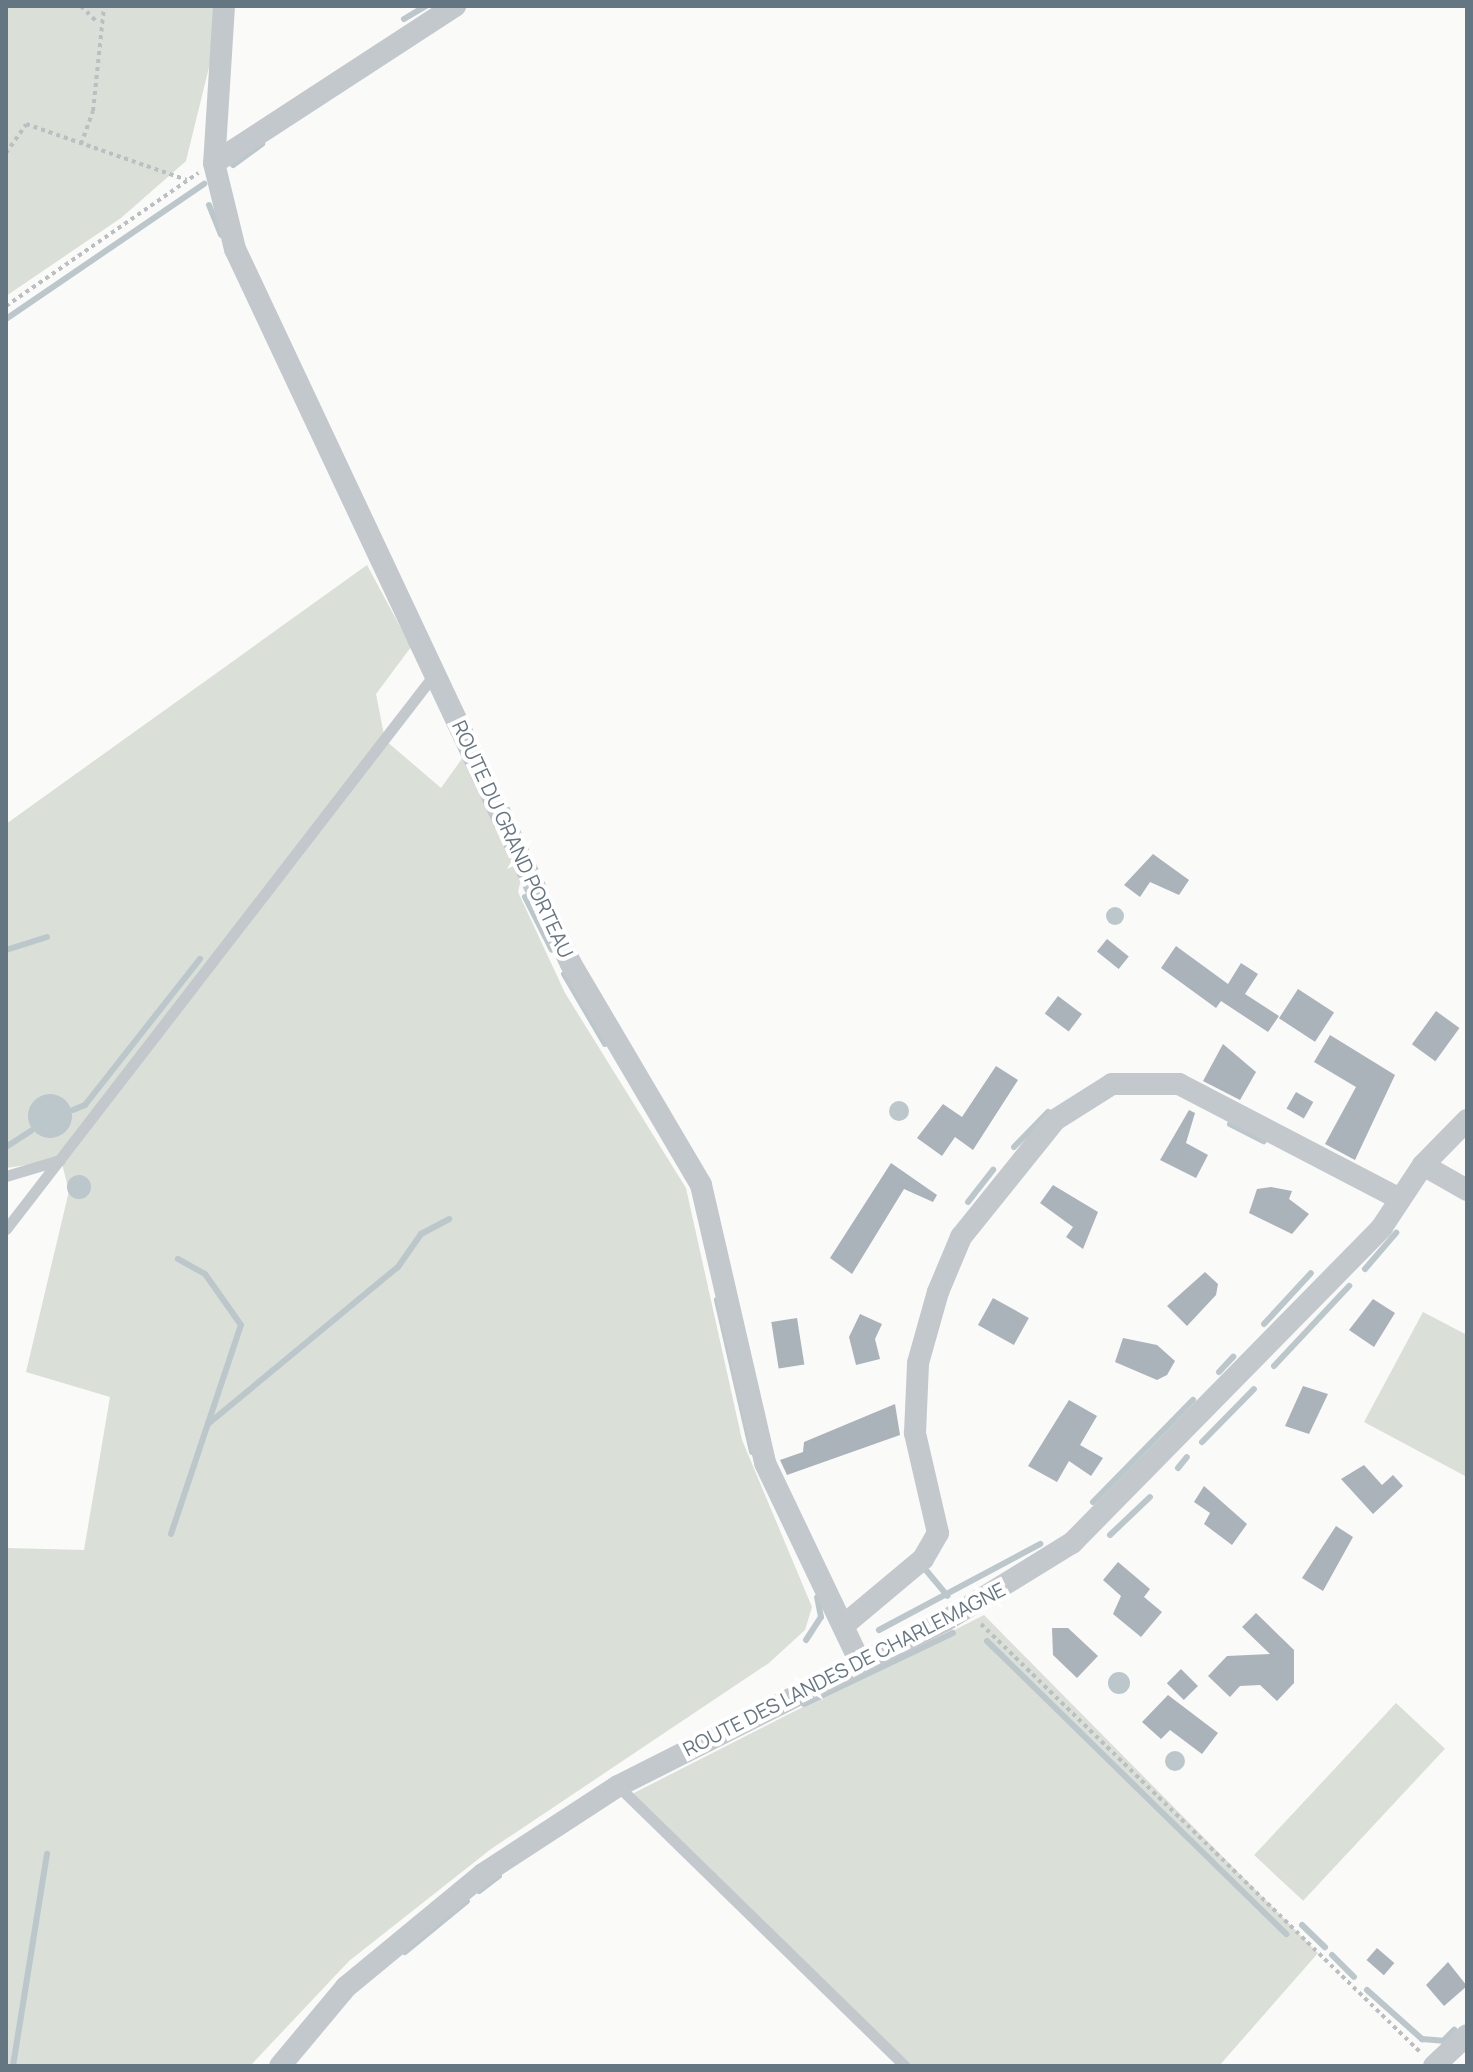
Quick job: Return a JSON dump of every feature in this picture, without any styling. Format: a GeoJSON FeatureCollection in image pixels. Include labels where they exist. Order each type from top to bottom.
{"type":"FeatureCollection","features":[{"type":"Feature","properties":{"kind":"street","name":"ROUTE DU GRAND PORTEAU"},"geometry":{"type":"LineString","coordinates":[[224,6],[214,163],[235,249],[571,964],[701,1185],[765,1463],[859,1660]]}},
{"type":"Feature","properties":{"kind":"street"},"geometry":{"type":"LineString","coordinates":[[214,163],[455,6]]}},
{"type":"Feature","properties":{"kind":"street"},"geometry":{"type":"LineString","coordinates":[[844,1625],[923,1559],[938,1533],[915,1433],[918,1363],[934,1306],[961,1237],[1055,1120],[1112,1084],[1179,1084],[1400,1199]]}},
{"type":"Feature","properties":{"kind":"street","name":"ROUTE DES LANDES DE CHARLEMAGNE"},"geometry":{"type":"LineString","coordinates":[[280,2066],[346,1987],[437,1912],[618,1786],[859,1660],[973,1605],[1104,1517],[1382,1227],[1423,1165],[1467,1120]]}},
{"type":"Feature","properties":{"kind":"street"},"geometry":{"type":"LineString","coordinates":[[1423,1165],[1467,1190]]}},
{"type":"Feature","properties":{"kind":"street"},"geometry":{"type":"LineString","coordinates":[[1435,2066],[1467,2035]]}},
{"type":"Feature","properties":{"kind":"lane"},"geometry":{"type":"LineString","coordinates":[[6,1229],[436,672]]}},
{"type":"Feature","properties":{"kind":"lane"},"geometry":{"type":"LineString","coordinates":[[6,1176],[61,1160]]}},
{"type":"Feature","properties":{"kind":"lane"},"geometry":{"type":"LineString","coordinates":[[618,1786],[905,2066]]}},
{"type":"Feature","properties":{"kind":"path"},"geometry":{"type":"LineString","coordinates":[[81,6],[97,22]]}},
{"type":"Feature","properties":{"kind":"path"},"geometry":{"type":"LineString","coordinates":[[81,144],[93,111],[97,22],[104,6]]}},
{"type":"Feature","properties":{"kind":"path"},"geometry":{"type":"LineString","coordinates":[[6,153],[26,124],[187,180]]}},
{"type":"Feature","properties":{"kind":"path"},"geometry":{"type":"LineString","coordinates":[[6,306],[214,163]]}},
{"type":"Feature","properties":{"kind":"path"},"geometry":{"type":"LineString","coordinates":[[973,1605],[993,1638],[1435,2066]]}},
{"type":"Feature","properties":{"kind":"shaded area"},"geometry":{"type":"Polygon","coordinates":[[[6,6],[224,6],[186,161],[121,218],[6,296],[6,6]]]}},
{"type":"Feature","properties":{"kind":"shaded area"},"geometry":{"type":"Polygon","coordinates":[[[367,565],[411,647],[376,694],[385,740],[441,788],[471,746],[523,870],[518,892],[565,993],[686,1188],[742,1440],[812,1607],[805,1630],[769,1663],[491,1849],[349,1961],[250,2066],[6,2066],[6,1548],[84,1550],[110,1397],[26,1372],[69,1191],[61,1160],[6,1168],[6,824],[367,565]]]}},
{"type":"Feature","properties":{"kind":"shaded area"},"geometry":{"type":"Polygon","coordinates":[[[1111,907],[1119,907],[1124,916],[1122,923],[1111,925],[1106,920],[1106,912],[1111,907]]]}},
{"type":"Feature","properties":{"kind":"shaded area"},"geometry":{"type":"Polygon","coordinates":[[[50,1094],[66,1100],[72,1116],[66,1132],[50,1138],[34,1132],[28,1116],[34,1100],[50,1094]]]}},
{"type":"Feature","properties":{"kind":"shaded area"},"geometry":{"type":"Polygon","coordinates":[[[899,1101],[906,1104],[909,1111],[906,1118],[899,1121],[892,1118],[889,1111],[892,1104],[899,1101]]]}},
{"type":"Feature","properties":{"kind":"shaded area"},"geometry":{"type":"Polygon","coordinates":[[[79,1175],[88,1178],[91,1187],[88,1196],[79,1199],[70,1196],[67,1187],[70,1178],[79,1175]]]}},
{"type":"Feature","properties":{"kind":"shaded area"},"geometry":{"type":"Polygon","coordinates":[[[1423,1312],[1467,1335],[1467,1477],[1364,1422],[1423,1312]]]}},
{"type":"Feature","properties":{"kind":"shaded area"},"geometry":{"type":"Polygon","coordinates":[[[984,1615],[1318,1953],[1219,2066],[905,2066],[628,1796],[984,1615]]]}},
{"type":"Feature","properties":{"kind":"shaded area"},"geometry":{"type":"Polygon","coordinates":[[[1119,1672],[1127,1675],[1130,1683],[1127,1691],[1119,1694],[1111,1691],[1108,1683],[1111,1675],[1119,1672]]]}},
{"type":"Feature","properties":{"kind":"shaded area"},"geometry":{"type":"Polygon","coordinates":[[[1396,1703],[1445,1749],[1303,1901],[1254,1855],[1396,1703]]]}},
{"type":"Feature","properties":{"kind":"shaded area"},"geometry":{"type":"Polygon","coordinates":[[[1175,1751],[1182,1754],[1185,1761],[1182,1768],[1175,1771],[1168,1768],[1165,1761],[1168,1754],[1175,1751]]]}},
{"type":"Feature","properties":{"kind":"building"},"geometry":{"type":"Polygon","coordinates":[[[1153,854],[1189,880],[1179,895],[1150,882],[1140,897],[1124,885],[1153,854]]]}},
{"type":"Feature","properties":{"kind":"building"},"geometry":{"type":"Polygon","coordinates":[[[1107,939],[1129,957],[1119,969],[1097,951],[1107,939]]]}},
{"type":"Feature","properties":{"kind":"building"},"geometry":{"type":"Polygon","coordinates":[[[1176,946],[1228,984],[1241,963],[1258,974],[1245,994],[1279,1016],[1268,1032],[1221,1001],[1216,1008],[1161,968],[1176,946]]]}},
{"type":"Feature","properties":{"kind":"building"},"geometry":{"type":"Polygon","coordinates":[[[1298,989],[1334,1012],[1315,1042],[1279,1018],[1298,989]]]}},
{"type":"Feature","properties":{"kind":"building"},"geometry":{"type":"Polygon","coordinates":[[[1058,996],[1082,1014],[1069,1032],[1045,1014],[1058,996]]]}},
{"type":"Feature","properties":{"kind":"building"},"geometry":{"type":"Polygon","coordinates":[[[1436,1011],[1459,1028],[1435,1061],[1412,1044],[1436,1011]]]}},
{"type":"Feature","properties":{"kind":"building"},"geometry":{"type":"Polygon","coordinates":[[[1330,1035],[1395,1075],[1355,1160],[1325,1144],[1356,1087],[1314,1062],[1330,1035]]]}},
{"type":"Feature","properties":{"kind":"building"},"geometry":{"type":"Polygon","coordinates":[[[1223,1044],[1256,1072],[1240,1100],[1203,1081],[1223,1044]]]}},
{"type":"Feature","properties":{"kind":"building"},"geometry":{"type":"Polygon","coordinates":[[[996,1066],[1018,1080],[973,1150],[955,1137],[942,1156],[917,1138],[943,1104],[962,1117],[996,1066]]]}},
{"type":"Feature","properties":{"kind":"building"},"geometry":{"type":"Polygon","coordinates":[[[1296,1092],[1313,1102],[1304,1118],[1286,1108],[1296,1092]]]}},
{"type":"Feature","properties":{"kind":"building"},"geometry":{"type":"Polygon","coordinates":[[[1189,1110],[1195,1113],[1186,1143],[1208,1155],[1196,1178],[1160,1160],[1189,1110]]]}},
{"type":"Feature","properties":{"kind":"building"},"geometry":{"type":"Polygon","coordinates":[[[891,1163],[937,1195],[933,1202],[904,1189],[852,1274],[830,1258],[891,1163]]]}},
{"type":"Feature","properties":{"kind":"building"},"geometry":{"type":"Polygon","coordinates":[[[1053,1185],[1098,1212],[1083,1249],[1066,1237],[1073,1227],[1040,1203],[1053,1185]]]}},
{"type":"Feature","properties":{"kind":"building"},"geometry":{"type":"Polygon","coordinates":[[[1271,1187],[1292,1191],[1289,1199],[1309,1214],[1292,1234],[1249,1213],[1257,1189],[1271,1187]]]}},
{"type":"Feature","properties":{"kind":"building"},"geometry":{"type":"Polygon","coordinates":[[[1205,1272],[1218,1284],[1216,1295],[1187,1326],[1167,1306],[1205,1272]]]}},
{"type":"Feature","properties":{"kind":"building"},"geometry":{"type":"Polygon","coordinates":[[[993,1298],[1029,1318],[1014,1345],[978,1325],[993,1298]]]}},
{"type":"Feature","properties":{"kind":"building"},"geometry":{"type":"Polygon","coordinates":[[[1373,1299],[1395,1313],[1374,1347],[1349,1330],[1373,1299]]]}},
{"type":"Feature","properties":{"kind":"building"},"geometry":{"type":"Polygon","coordinates":[[[860,1314],[882,1324],[875,1339],[880,1359],[856,1365],[849,1337],[860,1314]]]}},
{"type":"Feature","properties":{"kind":"building"},"geometry":{"type":"Polygon","coordinates":[[[797,1318],[804,1364],[779,1368],[771,1322],[797,1318]]]}},
{"type":"Feature","properties":{"kind":"building"},"geometry":{"type":"Polygon","coordinates":[[[1123,1338],[1157,1345],[1175,1361],[1167,1375],[1157,1380],[1115,1362],[1123,1338]]]}},
{"type":"Feature","properties":{"kind":"building"},"geometry":{"type":"Polygon","coordinates":[[[1303,1386],[1328,1394],[1309,1434],[1285,1426],[1303,1386]]]}},
{"type":"Feature","properties":{"kind":"building"},"geometry":{"type":"Polygon","coordinates":[[[1069,1400],[1097,1416],[1080,1445],[1103,1458],[1091,1476],[1069,1461],[1057,1482],[1028,1466],[1069,1400]]]}},
{"type":"Feature","properties":{"kind":"building"},"geometry":{"type":"Polygon","coordinates":[[[895,1404],[900,1435],[787,1475],[780,1460],[803,1452],[804,1442],[895,1404]]]}},
{"type":"Feature","properties":{"kind":"building"},"geometry":{"type":"Polygon","coordinates":[[[1364,1465],[1382,1485],[1393,1475],[1403,1486],[1373,1514],[1341,1479],[1364,1465]]]}},
{"type":"Feature","properties":{"kind":"building"},"geometry":{"type":"Polygon","coordinates":[[[1204,1486],[1247,1524],[1232,1545],[1204,1524],[1210,1513],[1194,1502],[1204,1486]]]}},
{"type":"Feature","properties":{"kind":"building"},"geometry":{"type":"Polygon","coordinates":[[[1336,1526],[1353,1537],[1323,1591],[1302,1578],[1336,1526]]]}},
{"type":"Feature","properties":{"kind":"building"},"geometry":{"type":"Polygon","coordinates":[[[1118,1562],[1150,1589],[1144,1597],[1162,1612],[1141,1637],[1113,1614],[1121,1596],[1103,1580],[1118,1562]]]}},
{"type":"Feature","properties":{"kind":"building"},"geometry":{"type":"Polygon","coordinates":[[[1256,1613],[1294,1650],[1294,1683],[1277,1701],[1260,1685],[1240,1686],[1230,1697],[1208,1676],[1227,1656],[1270,1654],[1242,1627],[1256,1613]]]}},
{"type":"Feature","properties":{"kind":"building"},"geometry":{"type":"Polygon","coordinates":[[[1052,1628],[1068,1628],[1098,1656],[1077,1678],[1053,1655],[1052,1628]]]}},
{"type":"Feature","properties":{"kind":"building"},"geometry":{"type":"Polygon","coordinates":[[[1181,1669],[1198,1686],[1184,1700],[1167,1683],[1181,1669]]]}},
{"type":"Feature","properties":{"kind":"building"},"geometry":{"type":"Polygon","coordinates":[[[1168,1695],[1218,1733],[1202,1754],[1170,1730],[1161,1739],[1142,1722],[1168,1695]]]}},
{"type":"Feature","properties":{"kind":"building"},"geometry":{"type":"Polygon","coordinates":[[[1377,1948],[1394,1963],[1384,1975],[1367,1960],[1377,1948]]]}},
{"type":"Feature","properties":{"kind":"building"},"geometry":{"type":"Polygon","coordinates":[[[1448,1962],[1467,1986],[1444,2006],[1426,1985],[1448,1962]]]}},
{"type":"Feature","properties":{"kind":"waterway"},"geometry":{"type":"LineString","coordinates":[[404,19],[426,6]]}},
{"type":"Feature","properties":{"kind":"waterway"},"geometry":{"type":"LineString","coordinates":[[233,165],[262,144]]}},
{"type":"Feature","properties":{"kind":"waterway"},"geometry":{"type":"LineString","coordinates":[[6,319],[204,184]]}},
{"type":"Feature","properties":{"kind":"waterway"},"geometry":{"type":"LineString","coordinates":[[209,205],[221,235]]}},
{"type":"Feature","properties":{"kind":"waterway"},"geometry":{"type":"LineString","coordinates":[[525,897],[552,950]]}},
{"type":"Feature","properties":{"kind":"waterway"},"geometry":{"type":"LineString","coordinates":[[6,950],[47,937]]}},
{"type":"Feature","properties":{"kind":"waterway"},"geometry":{"type":"LineString","coordinates":[[73,1110],[85,1105],[200,959]]}},
{"type":"Feature","properties":{"kind":"waterway"},"geometry":{"type":"LineString","coordinates":[[564,974],[605,1044]]}},
{"type":"Feature","properties":{"kind":"waterway"},"geometry":{"type":"LineString","coordinates":[[1014,1147],[1048,1112]]}},
{"type":"Feature","properties":{"kind":"waterway"},"geometry":{"type":"LineString","coordinates":[[1230,1124],[1264,1141]]}},
{"type":"Feature","properties":{"kind":"waterway"},"geometry":{"type":"LineString","coordinates":[[6,1147],[31,1131]]}},
{"type":"Feature","properties":{"kind":"waterway"},"geometry":{"type":"LineString","coordinates":[[968,1202],[993,1170]]}},
{"type":"Feature","properties":{"kind":"waterway"},"geometry":{"type":"LineString","coordinates":[[208,1424],[398,1267],[421,1234],[449,1219]]}},
{"type":"Feature","properties":{"kind":"waterway"},"geometry":{"type":"LineString","coordinates":[[1365,1269],[1396,1233]]}},
{"type":"Feature","properties":{"kind":"waterway"},"geometry":{"type":"LineString","coordinates":[[171,1534],[241,1325],[205,1274],[178,1259]]}},
{"type":"Feature","properties":{"kind":"waterway"},"geometry":{"type":"LineString","coordinates":[[1264,1324],[1311,1273]]}},
{"type":"Feature","properties":{"kind":"waterway"},"geometry":{"type":"LineString","coordinates":[[1274,1366],[1349,1286]]}},
{"type":"Feature","properties":{"kind":"waterway"},"geometry":{"type":"LineString","coordinates":[[717,1300],[752,1452]]}},
{"type":"Feature","properties":{"kind":"waterway"},"geometry":{"type":"LineString","coordinates":[[1219,1372],[1233,1357]]}},
{"type":"Feature","properties":{"kind":"waterway"},"geometry":{"type":"LineString","coordinates":[[1202,1442],[1254,1389]]}},
{"type":"Feature","properties":{"kind":"waterway"},"geometry":{"type":"LineString","coordinates":[[1093,1502],[1193,1400]]}},
{"type":"Feature","properties":{"kind":"waterway"},"geometry":{"type":"LineString","coordinates":[[1178,1468],[1187,1457]]}},
{"type":"Feature","properties":{"kind":"waterway"},"geometry":{"type":"LineString","coordinates":[[1110,1535],[1150,1497]]}},
{"type":"Feature","properties":{"kind":"waterway"},"geometry":{"type":"LineString","coordinates":[[879,1630],[1040,1544]]}},
{"type":"Feature","properties":{"kind":"waterway"},"geometry":{"type":"LineString","coordinates":[[925,1569],[948,1596]]}},
{"type":"Feature","properties":{"kind":"waterway"},"geometry":{"type":"LineString","coordinates":[[806,1640],[821,1617],[817,1597]]}},
{"type":"Feature","properties":{"kind":"waterway"},"geometry":{"type":"LineString","coordinates":[[804,1704],[953,1633]]}},
{"type":"Feature","properties":{"kind":"waterway"},"geometry":{"type":"LineString","coordinates":[[987,1641],[1286,1934]]}},
{"type":"Feature","properties":{"kind":"waterway"},"geometry":{"type":"LineString","coordinates":[[13,2066],[47,1854]]}},
{"type":"Feature","properties":{"kind":"waterway"},"geometry":{"type":"LineString","coordinates":[[479,1891],[499,1876]]}},
{"type":"Feature","properties":{"kind":"waterway"},"geometry":{"type":"LineString","coordinates":[[405,1952],[467,1901]]}},
{"type":"Feature","properties":{"kind":"waterway"},"geometry":{"type":"LineString","coordinates":[[1302,1925],[1325,1947]]}},
{"type":"Feature","properties":{"kind":"waterway"},"geometry":{"type":"LineString","coordinates":[[1332,1955],[1354,1977]]}},
{"type":"Feature","properties":{"kind":"waterway"},"geometry":{"type":"LineString","coordinates":[[1367,1990],[1422,2039],[1443,2041],[1454,2030]]}}]}
